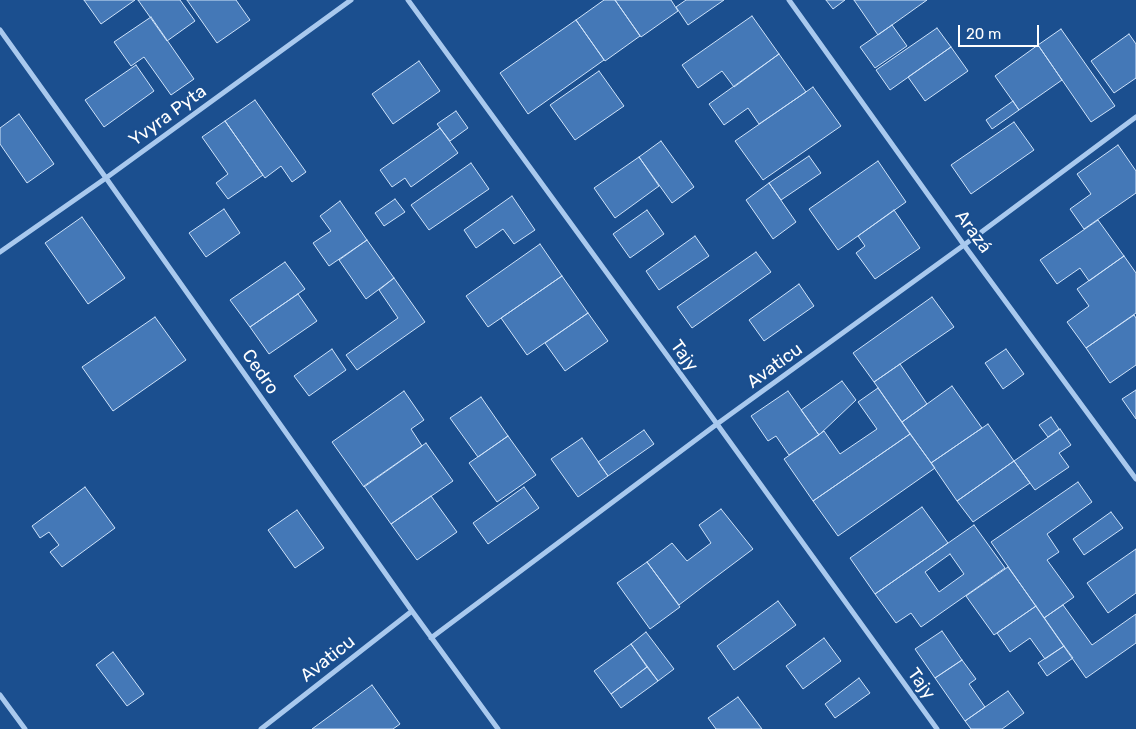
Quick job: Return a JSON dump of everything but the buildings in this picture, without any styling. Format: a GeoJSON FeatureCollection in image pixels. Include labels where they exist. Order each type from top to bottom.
{"type":"FeatureCollection","features":[{"type":"Feature","properties":{"kind":"street","name":"Yvyra Pyta"},"geometry":{"type":"LineString","coordinates":[[0,252],[106,178],[351,0]]}},
{"type":"Feature","properties":{"kind":"street","name":"Tajy"},"geometry":{"type":"LineString","coordinates":[[408,0],[937,729]]}},
{"type":"Feature","properties":{"kind":"street","name":"Arazá"},"geometry":{"type":"LineString","coordinates":[[789,0],[964,245],[1136,479]]}},
{"type":"Feature","properties":{"kind":"street","name":"Cedro"},"geometry":{"type":"LineString","coordinates":[[0,30],[431,638],[498,729]]}},
{"type":"Feature","properties":{"kind":"street","name":"Avaticu"},"geometry":{"type":"LineString","coordinates":[[431,638],[717,424],[1136,118]]}},
{"type":"Feature","properties":{"kind":"street","name":"Avaticu"},"geometry":{"type":"LineString","coordinates":[[260,729],[412,611]]}},
{"type":"Feature","properties":{"kind":"street"},"geometry":{"type":"LineString","coordinates":[[0,696],[25,729]]}}]}
